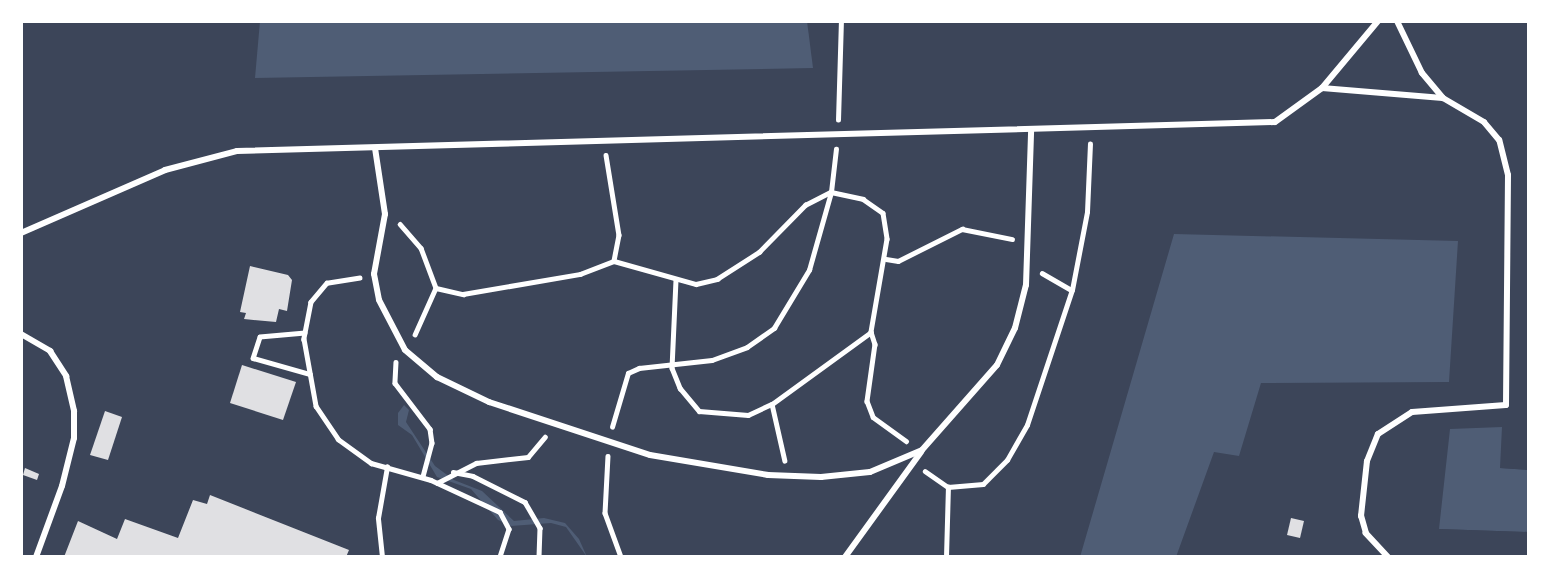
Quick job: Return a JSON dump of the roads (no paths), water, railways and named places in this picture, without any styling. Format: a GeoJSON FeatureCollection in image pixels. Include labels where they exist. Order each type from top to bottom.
{"type":"FeatureCollection","features":[{"type":"Feature","properties":{"kind":"street"},"geometry":{"type":"LineString","coordinates":[[21,233],[165,170],[237,151],[605,143],[1275,122],[1322,88],[1378,21]]}},
{"type":"Feature","properties":{"kind":"street"},"geometry":{"type":"LineString","coordinates":[[1388,557],[1366,533],[1361,516],[1367,461],[1378,433],[1412,412],[1506,405],[1508,175],[1499,140],[1484,122],[1443,98],[1422,73],[1397,21]]}},
{"type":"Feature","properties":{"kind":"street"},"geometry":{"type":"LineString","coordinates":[[1322,88],[1443,98]]}},
{"type":"Feature","properties":{"kind":"street"},"geometry":{"type":"LineString","coordinates":[[845,557],[922,450],[997,365],[1015,328],[1027,264],[1031,131]]}},
{"type":"Feature","properties":{"kind":"street"},"geometry":{"type":"LineString","coordinates":[[375,148],[385,214],[374,274],[379,300],[405,350],[437,377],[489,402],[650,455],[788,477],[870,472],[922,450]]}},
{"type":"Feature","properties":{"kind":"street"},"geometry":{"type":"LineString","coordinates":[[21,334],[50,351],[66,376],[74,411],[74,438],[62,486],[36,557]]}}]}
